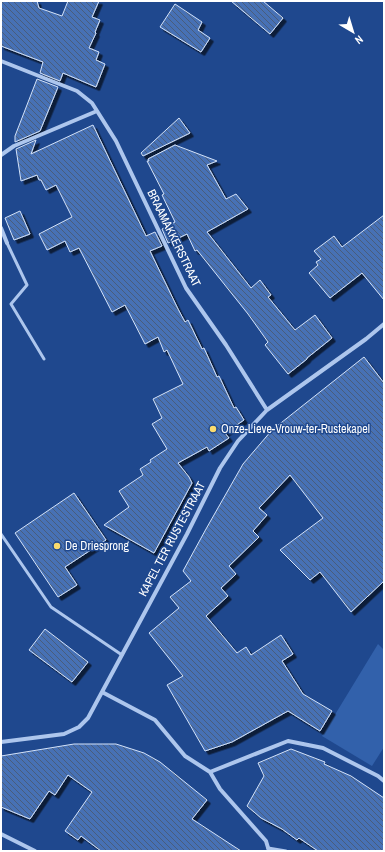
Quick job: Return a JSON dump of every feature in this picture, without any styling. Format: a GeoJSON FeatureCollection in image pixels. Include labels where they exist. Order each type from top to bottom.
{"type":"FeatureCollection","features":[{"type":"Feature","properties":{"kind":"street","name":"BRAAMAKKERSTRAAT"},"geometry":{"type":"LineString","coordinates":[[1,60],[78,91],[92,103],[116,141],[186,288],[226,345],[267,410]]}},
{"type":"Feature","properties":{"kind":"street"},"geometry":{"type":"LineString","coordinates":[[1,155],[14,146],[97,111]]}},
{"type":"Feature","properties":{"kind":"street"},"geometry":{"type":"LineString","coordinates":[[1,228],[7,243]]}},
{"type":"Feature","properties":{"kind":"street","name":"KAPEL TER RUSTESTRAAT"},"geometry":{"type":"LineString","coordinates":[[1,742],[64,734],[80,727],[88,718],[187,534],[220,468],[238,441],[267,410],[366,339],[384,324]]}},
{"type":"Feature","properties":{"kind":"street"},"geometry":{"type":"LineString","coordinates":[[102,692],[155,720],[185,756],[210,772],[220,789],[266,841],[269,850]]}},
{"type":"Feature","properties":{"kind":"street"},"geometry":{"type":"LineString","coordinates":[[210,772],[288,741],[323,748],[378,776],[384,781]]}},
{"type":"Feature","properties":{"kind":"street"},"geometry":{"type":"LineString","coordinates":[[1,834],[35,851]]}},
{"type":"Feature","properties":{"kind":"lane"},"geometry":{"type":"LineString","coordinates":[[7,243],[27,285],[11,304],[44,359]]}},
{"type":"Feature","properties":{"kind":"lane"},"geometry":{"type":"LineString","coordinates":[[1,534],[51,607],[122,655]]}},
{"type":"Feature","properties":{"kind":"lane"},"geometry":{"type":"LineString","coordinates":[[269,850],[286,851]]}},
{"type":"Feature","properties":{"kind":"shaded area"},"geometry":{"type":"Polygon","coordinates":[[[378,644],[384,650],[384,747],[372,766],[322,736],[378,644]]]}},
{"type":"Feature","properties":{"kind":"building"},"geometry":{"type":"Polygon","coordinates":[[[1,1],[37,1],[39,8],[62,16],[68,1],[99,1],[92,17],[100,20],[89,48],[99,52],[96,60],[105,64],[96,87],[63,73],[60,81],[40,73],[43,62],[1,46],[1,1]]]}},
{"type":"Feature","properties":{"kind":"building"},"geometry":{"type":"Polygon","coordinates":[[[231,1],[263,1],[283,18],[270,34],[231,1]]]}},
{"type":"Feature","properties":{"kind":"building"},"geometry":{"type":"Polygon","coordinates":[[[175,4],[202,22],[198,30],[210,38],[201,52],[160,27],[175,4]]]}},
{"type":"Feature","properties":{"kind":"building"},"geometry":{"type":"Polygon","coordinates":[[[37,79],[58,87],[40,131],[15,142],[15,136],[37,79]]]}},
{"type":"Feature","properties":{"kind":"building"},"geometry":{"type":"Polygon","coordinates":[[[179,118],[190,133],[143,156],[141,153],[179,118]]]}},
{"type":"Feature","properties":{"kind":"building"},"geometry":{"type":"Polygon","coordinates":[[[93,125],[146,236],[155,232],[162,246],[150,251],[178,309],[185,322],[188,320],[202,349],[204,348],[217,377],[219,376],[234,408],[236,407],[244,420],[225,433],[229,438],[209,451],[207,447],[178,463],[192,483],[154,553],[104,525],[129,507],[119,491],[143,475],[140,469],[151,462],[150,460],[167,449],[152,424],[162,418],[153,399],[183,384],[167,350],[164,352],[158,337],[145,344],[125,305],[112,312],[79,248],[70,252],[65,241],[47,250],[39,234],[72,217],[56,185],[46,190],[37,175],[21,181],[16,149],[36,140],[31,154],[93,125]]]}},
{"type":"Feature","properties":{"kind":"building"},"geometry":{"type":"Polygon","coordinates":[[[175,145],[217,161],[207,165],[226,199],[236,194],[248,209],[207,232],[251,288],[260,280],[271,295],[268,297],[295,330],[315,315],[332,338],[288,374],[265,345],[268,342],[248,314],[197,250],[195,251],[187,234],[168,243],[162,229],[175,222],[162,195],[164,194],[147,161],[149,161],[148,159],[175,145]]]}},
{"type":"Feature","properties":{"kind":"building"},"geometry":{"type":"Polygon","coordinates":[[[20,211],[30,234],[14,240],[5,218],[20,211]]]}},
{"type":"Feature","properties":{"kind":"building"},"geometry":{"type":"Polygon","coordinates":[[[384,215],[384,300],[362,273],[330,298],[309,273],[318,265],[316,262],[321,259],[314,251],[334,236],[342,247],[384,215]]]}},
{"type":"Feature","properties":{"kind":"building"},"geometry":{"type":"Polygon","coordinates":[[[364,357],[384,383],[384,581],[351,612],[320,572],[310,580],[280,550],[323,518],[290,475],[259,508],[267,515],[253,531],[259,537],[229,566],[236,574],[221,588],[228,596],[206,616],[237,653],[246,647],[251,655],[281,635],[293,654],[282,661],[303,694],[332,711],[320,731],[288,711],[232,742],[205,751],[167,685],[183,676],[149,633],[179,608],[170,597],[191,581],[183,571],[243,464],[272,430],[364,357]]]}},
{"type":"Feature","properties":{"kind":"building"},"geometry":{"type":"Polygon","coordinates":[[[74,493],[106,540],[65,567],[77,585],[58,597],[15,533],[74,493]]]}},
{"type":"Feature","properties":{"kind":"building"},"geometry":{"type":"Polygon","coordinates":[[[45,629],[88,662],[72,682],[29,650],[45,629]]]}},
{"type":"Feature","properties":{"kind":"building"},"geometry":{"type":"Polygon","coordinates":[[[74,744],[116,744],[144,753],[160,762],[207,800],[192,819],[241,851],[101,851],[81,836],[78,840],[65,831],[92,792],[68,775],[55,795],[49,791],[30,819],[1,807],[1,756],[74,744]]]}},
{"type":"Feature","properties":{"kind":"building"},"geometry":{"type":"Polygon","coordinates":[[[291,749],[325,762],[324,764],[351,776],[384,798],[384,851],[318,851],[299,838],[297,840],[282,829],[261,818],[247,806],[264,776],[258,763],[291,749]]]}},
{"type":"Feature","properties":{"kind":"place","name":"Onze-Lieve-Vrouw-ter-Rustekapel"},"geometry":{"type":"Point","coordinates":[213,429]}},
{"type":"Feature","properties":{"kind":"place","name":"De Driesprong"},"geometry":{"type":"Point","coordinates":[57,546]}}]}
